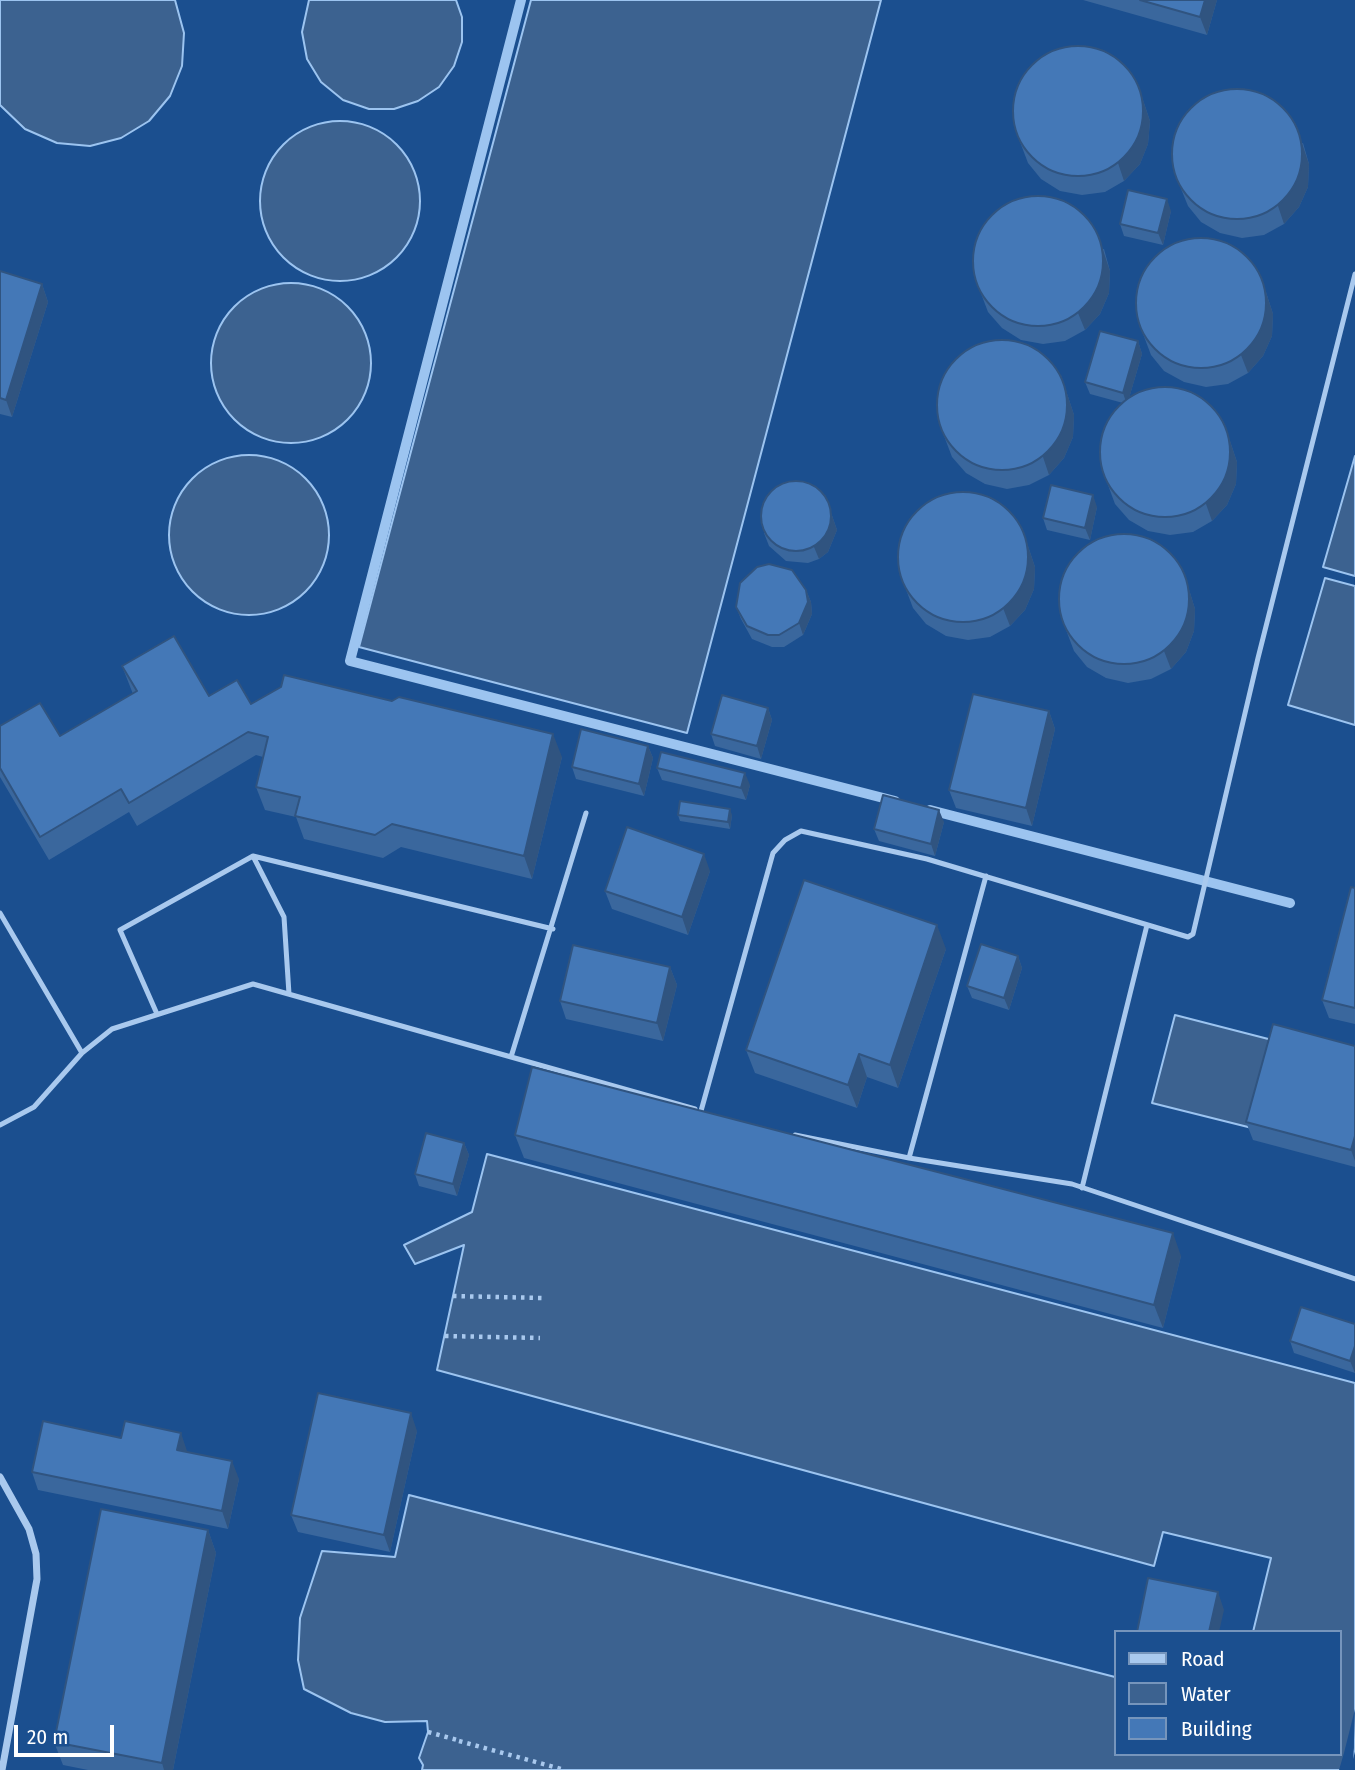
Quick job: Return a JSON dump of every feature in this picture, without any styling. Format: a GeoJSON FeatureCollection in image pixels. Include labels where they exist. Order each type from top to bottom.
{"type":"FeatureCollection","features":[{"type":"Feature","properties":{"kind":"street"},"geometry":{"type":"LineString","coordinates":[[0,1477],[29,1530],[36,1554],[37,1578],[2,1770]]}},
{"type":"Feature","properties":{"kind":"lane"},"geometry":{"type":"LineString","coordinates":[[701,1111],[773,853],[785,840],[801,831],[927,859],[1191,936],[1355,274]]}},
{"type":"Feature","properties":{"kind":"lane"},"geometry":{"type":"LineString","coordinates":[[511,1057],[586,813]]}},
{"type":"Feature","properties":{"kind":"lane"},"geometry":{"type":"LineString","coordinates":[[157,1014],[120,930],[253,856],[552,929]]}},
{"type":"Feature","properties":{"kind":"lane"},"geometry":{"type":"LineString","coordinates":[[253,856],[284,917],[289,994]]}},
{"type":"Feature","properties":{"kind":"lane"},"geometry":{"type":"LineString","coordinates":[[909,1158],[986,876]]}},
{"type":"Feature","properties":{"kind":"lane"},"geometry":{"type":"LineString","coordinates":[[0,913],[82,1053]]}},
{"type":"Feature","properties":{"kind":"lane"},"geometry":{"type":"LineString","coordinates":[[1082,1188],[1147,925]]}},
{"type":"Feature","properties":{"kind":"lane"},"geometry":{"type":"LineString","coordinates":[[0,1125],[34,1107],[82,1053],[111,1029],[253,984],[713,1114]]}},
{"type":"Feature","properties":{"kind":"lane"},"geometry":{"type":"LineString","coordinates":[[783,1133],[1082,1188],[1355,1279]]}},
{"type":"Feature","properties":{"kind":"path"},"geometry":{"type":"LineString","coordinates":[[453,1296],[542,1298]]}},
{"type":"Feature","properties":{"kind":"path"},"geometry":{"type":"LineString","coordinates":[[445,1336],[540,1338]]}},
{"type":"Feature","properties":{"kind":"path"},"geometry":{"type":"LineString","coordinates":[[428,1732],[477,1746]]}},
{"type":"Feature","properties":{"kind":"path"},"geometry":{"type":"LineString","coordinates":[[459,1741],[565,1770]]}},
{"type":"Feature","properties":{"kind":"water"},"geometry":{"type":"Polygon","coordinates":[[[0,0],[175,0],[184,33],[182,66],[170,96],[149,121],[121,138],[90,146],[57,143],[25,129],[0,105],[0,0]]]}},
{"type":"Feature","properties":{"kind":"water"},"geometry":{"type":"Polygon","coordinates":[[[309,0],[456,0],[462,17],[462,42],[454,66],[439,87],[418,101],[394,109],[369,109],[343,100],[321,82],[307,59],[302,32],[309,0]]]}},
{"type":"Feature","properties":{"kind":"water"},"geometry":{"type":"Polygon","coordinates":[[[531,0],[881,0],[687,733],[359,647],[531,0]]]}},
{"type":"Feature","properties":{"kind":"water"},"geometry":{"type":"Polygon","coordinates":[[[340,121],[370,128],[396,145],[413,171],[420,201],[413,231],[396,257],[370,274],[340,281],[310,274],[284,257],[267,231],[260,201],[267,171],[284,145],[310,128],[340,121]]]}},
{"type":"Feature","properties":{"kind":"water"},"geometry":{"type":"Polygon","coordinates":[[[291,283],[321,289],[347,307],[365,333],[371,363],[365,393],[347,419],[321,437],[291,443],[261,437],[235,419],[217,393],[211,363],[217,333],[235,307],[261,289],[291,283]]]}},
{"type":"Feature","properties":{"kind":"water"},"geometry":{"type":"Polygon","coordinates":[[[249,455],[279,462],[305,479],[322,505],[329,535],[322,565],[305,591],[279,608],[249,615],[219,608],[193,591],[176,565],[169,535],[176,505],[193,479],[219,462],[249,455]]]}},
{"type":"Feature","properties":{"kind":"water"},"geometry":{"type":"Polygon","coordinates":[[[1355,456],[1355,576],[1323,567],[1355,456]]]}},
{"type":"Feature","properties":{"kind":"water"},"geometry":{"type":"Polygon","coordinates":[[[1325,578],[1355,586],[1355,725],[1288,705],[1325,578]]]}},
{"type":"Feature","properties":{"kind":"water"},"geometry":{"type":"Polygon","coordinates":[[[1175,1015],[1280,1042],[1256,1129],[1152,1103],[1175,1015]]]}},
{"type":"Feature","properties":{"kind":"water"},"geometry":{"type":"Polygon","coordinates":[[[487,1154],[1355,1383],[1355,1748],[1349,1770],[422,1770],[423,1765],[419,1758],[428,1732],[427,1721],[385,1722],[351,1713],[304,1689],[298,1660],[300,1618],[322,1551],[395,1557],[409,1495],[1114,1677],[1114,1756],[1341,1756],[1341,1630],[1253,1630],[1271,1558],[1163,1532],[1154,1566],[437,1370],[464,1245],[415,1264],[404,1245],[472,1212],[487,1154]]]}},
{"type":"Feature","properties":{"kind":"pier"},"geometry":{"type":"Polygon","coordinates":[[[1355,1709],[1353,1770],[1339,1770],[1344,1753],[1355,1709]]]}},
{"type":"Feature","properties":{"kind":"building"},"geometry":{"type":"Polygon","coordinates":[[[1140,0],[1205,0],[1200,17],[1140,0]]]}},
{"type":"Feature","properties":{"kind":"building"},"geometry":{"type":"Polygon","coordinates":[[[1078,46],[1103,51],[1124,65],[1138,86],[1143,111],[1138,136],[1124,157],[1103,171],[1078,176],[1053,171],[1032,157],[1018,136],[1013,111],[1018,86],[1032,65],[1053,51],[1078,46]]]}},
{"type":"Feature","properties":{"kind":"building"},"geometry":{"type":"Polygon","coordinates":[[[1237,89],[1262,94],[1283,108],[1297,129],[1302,154],[1297,179],[1283,200],[1262,214],[1237,219],[1212,214],[1191,200],[1177,179],[1172,154],[1177,129],[1191,108],[1212,94],[1237,89]]]}},
{"type":"Feature","properties":{"kind":"building"},"geometry":{"type":"Polygon","coordinates":[[[1128,190],[1167,199],[1158,233],[1120,224],[1128,190]]]}},
{"type":"Feature","properties":{"kind":"building"},"geometry":{"type":"Polygon","coordinates":[[[1038,196],[1063,201],[1084,215],[1098,236],[1103,261],[1098,286],[1084,307],[1063,321],[1038,326],[1013,321],[992,307],[978,286],[973,261],[978,236],[992,215],[1013,201],[1038,196]]]}},
{"type":"Feature","properties":{"kind":"building"},"geometry":{"type":"Polygon","coordinates":[[[1201,238],[1226,243],[1247,257],[1261,278],[1266,303],[1261,328],[1247,349],[1226,363],[1201,368],[1176,363],[1155,349],[1141,328],[1136,303],[1141,278],[1155,257],[1176,243],[1201,238]]]}},
{"type":"Feature","properties":{"kind":"building"},"geometry":{"type":"Polygon","coordinates":[[[0,271],[42,284],[6,400],[0,398],[0,271]]]}},
{"type":"Feature","properties":{"kind":"building"},"geometry":{"type":"Polygon","coordinates":[[[1100,331],[1138,341],[1123,393],[1085,382],[1100,331]]]}},
{"type":"Feature","properties":{"kind":"building"},"geometry":{"type":"Polygon","coordinates":[[[1002,340],[1027,345],[1048,359],[1062,380],[1067,405],[1062,430],[1048,451],[1027,465],[1002,470],[977,465],[956,451],[942,430],[937,405],[942,380],[956,359],[977,345],[1002,340]]]}},
{"type":"Feature","properties":{"kind":"building"},"geometry":{"type":"Polygon","coordinates":[[[1165,387],[1190,392],[1211,406],[1225,427],[1230,452],[1225,477],[1211,498],[1190,512],[1165,517],[1140,512],[1119,498],[1105,477],[1100,452],[1105,427],[1119,406],[1140,392],[1165,387]]]}},
{"type":"Feature","properties":{"kind":"building"},"geometry":{"type":"Polygon","coordinates":[[[796,481],[821,491],[831,516],[821,541],[796,551],[771,541],[761,516],[771,491],[796,481]]]}},
{"type":"Feature","properties":{"kind":"building"},"geometry":{"type":"Polygon","coordinates":[[[1051,485],[1093,495],[1085,528],[1043,518],[1051,485]]]}},
{"type":"Feature","properties":{"kind":"building"},"geometry":{"type":"Polygon","coordinates":[[[963,492],[988,497],[1009,511],[1023,532],[1028,557],[1023,582],[1009,603],[988,617],[963,622],[938,617],[917,603],[903,582],[898,557],[903,532],[917,511],[938,497],[963,492]]]}},
{"type":"Feature","properties":{"kind":"building"},"geometry":{"type":"Polygon","coordinates":[[[1124,534],[1149,539],[1170,553],[1184,574],[1189,599],[1184,624],[1170,645],[1149,659],[1124,664],[1099,659],[1078,645],[1064,624],[1059,599],[1064,574],[1078,553],[1099,539],[1124,534]]]}},
{"type":"Feature","properties":{"kind":"building"},"geometry":{"type":"Polygon","coordinates":[[[769,564],[792,570],[806,590],[808,602],[799,623],[779,635],[768,635],[747,626],[736,607],[740,583],[757,567],[769,564]]]}},
{"type":"Feature","properties":{"kind":"building"},"geometry":{"type":"Polygon","coordinates":[[[174,636],[209,696],[237,680],[251,704],[281,687],[284,675],[392,701],[399,697],[553,734],[524,856],[392,824],[375,835],[295,816],[300,797],[256,787],[268,737],[248,732],[129,803],[121,789],[40,837],[0,768],[0,726],[40,703],[60,736],[137,691],[122,666],[174,636]]]}},
{"type":"Feature","properties":{"kind":"building"},"geometry":{"type":"Polygon","coordinates":[[[973,694],[1049,711],[1026,808],[949,790],[973,694]]]}},
{"type":"Feature","properties":{"kind":"building"},"geometry":{"type":"Polygon","coordinates":[[[722,695],[768,708],[757,746],[711,734],[722,695]]]}},
{"type":"Feature","properties":{"kind":"building"},"geometry":{"type":"Polygon","coordinates":[[[581,729],[648,746],[639,784],[572,767],[581,729]]]}},
{"type":"Feature","properties":{"kind":"building"},"geometry":{"type":"Polygon","coordinates":[[[661,752],[745,773],[741,788],[657,768],[661,752]]]}},
{"type":"Feature","properties":{"kind":"building"},"geometry":{"type":"Polygon","coordinates":[[[883,795],[939,810],[931,844],[874,829],[883,795]]]}},
{"type":"Feature","properties":{"kind":"building"},"geometry":{"type":"Polygon","coordinates":[[[680,801],[730,809],[728,822],[678,815],[680,801]]]}},
{"type":"Feature","properties":{"kind":"building"},"geometry":{"type":"Polygon","coordinates":[[[627,827],[704,854],[682,917],[605,891],[627,827]]]}},
{"type":"Feature","properties":{"kind":"building"},"geometry":{"type":"Polygon","coordinates":[[[804,880],[937,925],[890,1065],[859,1054],[848,1085],[746,1050],[804,880]]]}},
{"type":"Feature","properties":{"kind":"building"},"geometry":{"type":"Polygon","coordinates":[[[1351,887],[1355,888],[1355,1008],[1322,1000],[1351,887]]]}},
{"type":"Feature","properties":{"kind":"building"},"geometry":{"type":"Polygon","coordinates":[[[981,944],[1018,956],[1004,998],[967,986],[981,944]]]}},
{"type":"Feature","properties":{"kind":"building"},"geometry":{"type":"Polygon","coordinates":[[[573,945],[670,967],[657,1023],[560,1001],[573,945]]]}},
{"type":"Feature","properties":{"kind":"building"},"geometry":{"type":"Polygon","coordinates":[[[1273,1024],[1355,1046],[1355,1136],[1351,1150],[1246,1122],[1273,1024]]]}},
{"type":"Feature","properties":{"kind":"building"},"geometry":{"type":"Polygon","coordinates":[[[532,1067],[1173,1233],[1154,1305],[515,1135],[532,1067]]]}},
{"type":"Feature","properties":{"kind":"building"},"geometry":{"type":"Polygon","coordinates":[[[426,1133],[464,1143],[453,1184],[415,1174],[426,1133]]]}},
{"type":"Feature","properties":{"kind":"building"},"geometry":{"type":"Polygon","coordinates":[[[1301,1307],[1355,1324],[1355,1346],[1350,1361],[1290,1341],[1301,1307]]]}},
{"type":"Feature","properties":{"kind":"building"},"geometry":{"type":"Polygon","coordinates":[[[318,1393],[411,1413],[384,1535],[291,1515],[318,1393]]]}},
{"type":"Feature","properties":{"kind":"building"},"geometry":{"type":"Polygon","coordinates":[[[43,1421],[121,1438],[125,1421],[181,1433],[177,1450],[232,1461],[222,1511],[32,1472],[43,1421]]]}},
{"type":"Feature","properties":{"kind":"building"},"geometry":{"type":"Polygon","coordinates":[[[101,1509],[208,1530],[162,1763],[54,1742],[101,1509]]]}},
{"type":"Feature","properties":{"kind":"building"},"geometry":{"type":"Polygon","coordinates":[[[1148,1578],[1218,1592],[1209,1630],[1137,1630],[1148,1578]]]}},
{"type":"Feature","properties":{"kind":"waterway"},"geometry":{"type":"LineString","coordinates":[[521,0],[350,661],[895,801]]}},
{"type":"Feature","properties":{"kind":"waterway"},"geometry":{"type":"LineString","coordinates":[[930,810],[1290,903]]}}]}
